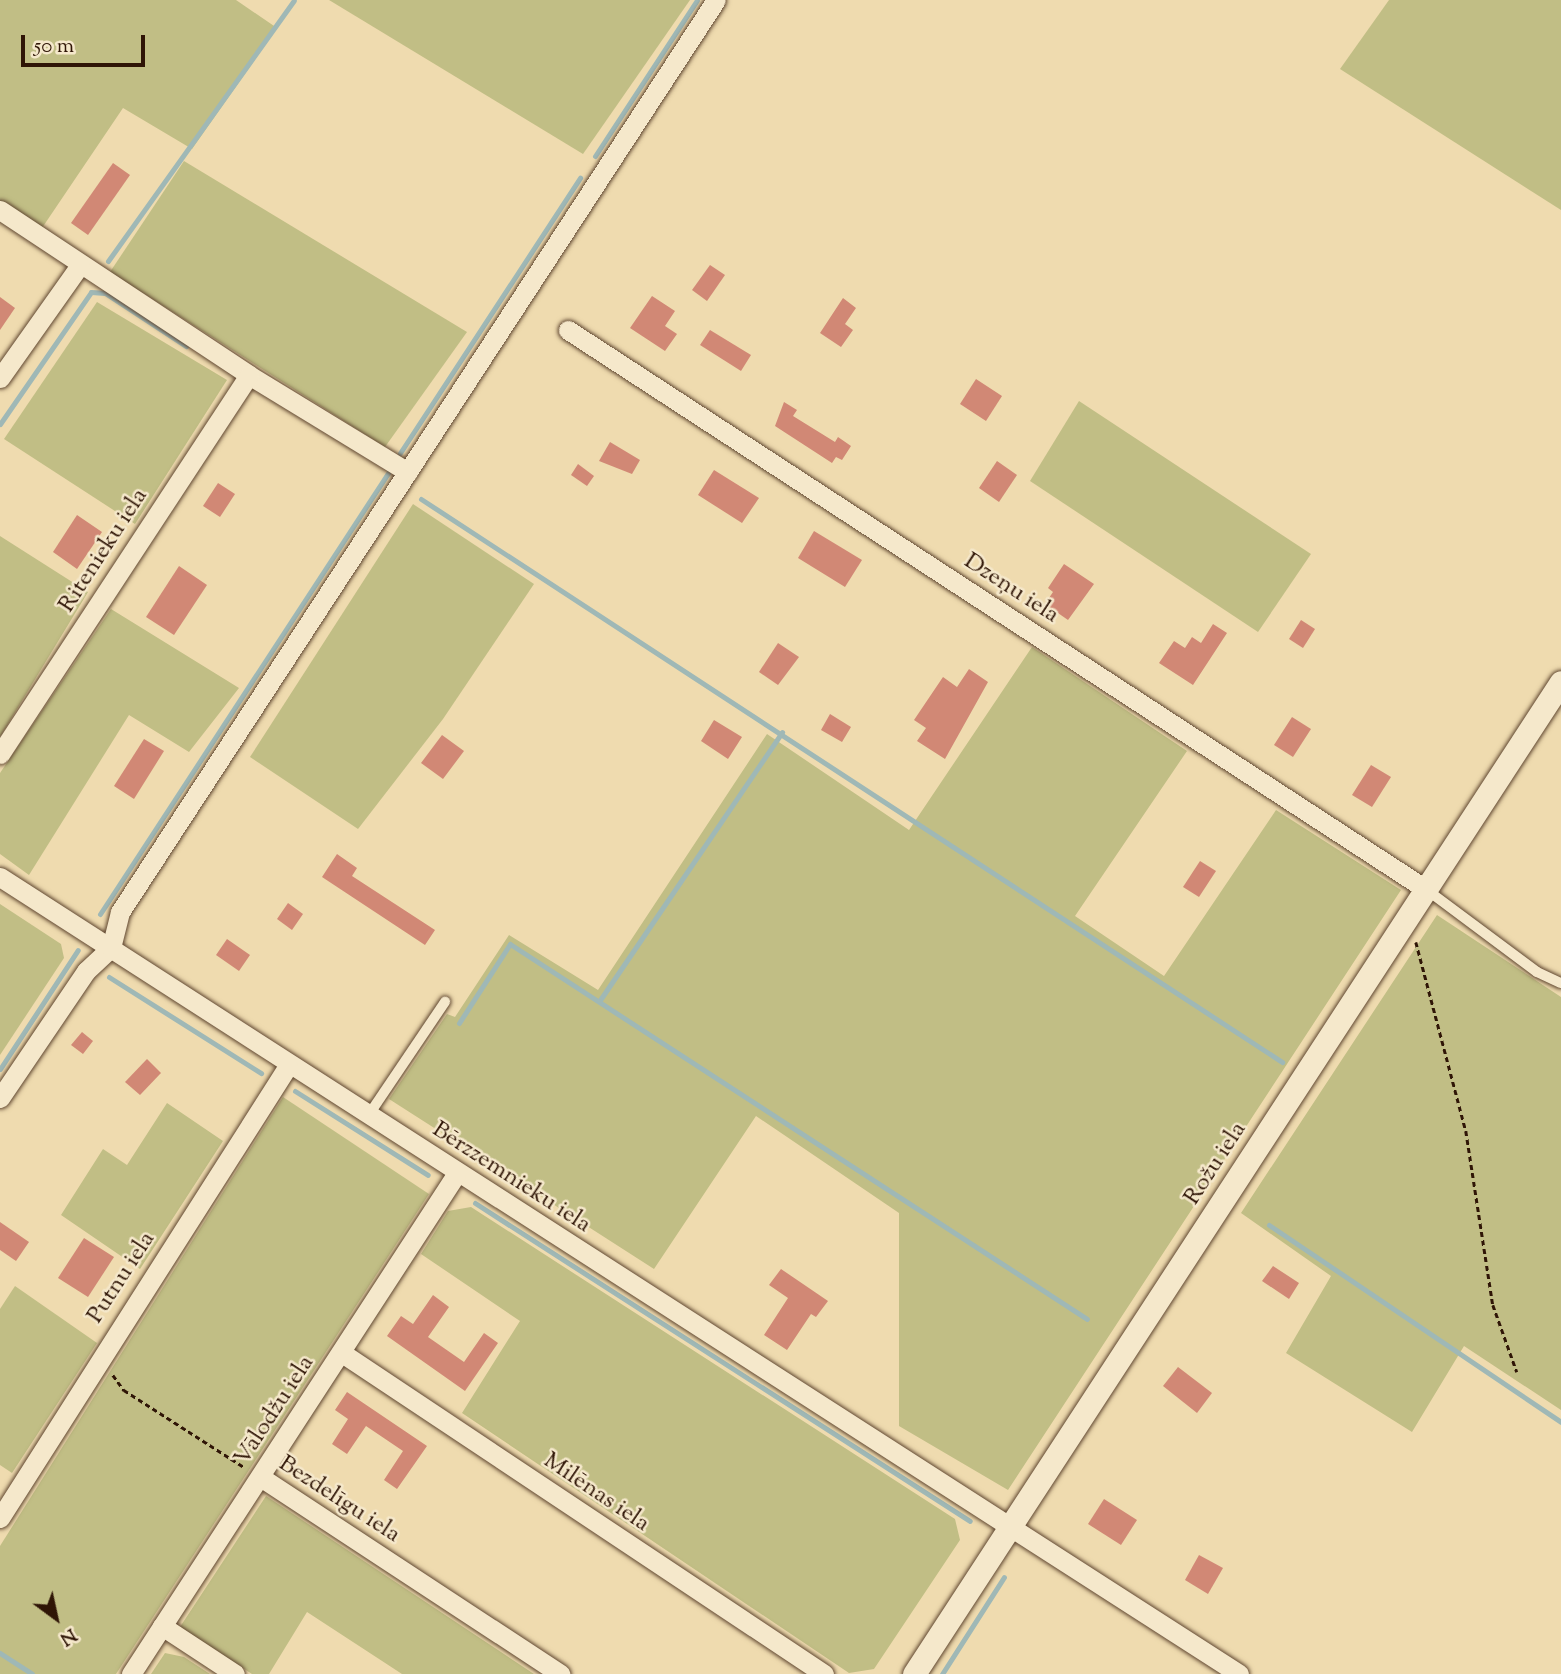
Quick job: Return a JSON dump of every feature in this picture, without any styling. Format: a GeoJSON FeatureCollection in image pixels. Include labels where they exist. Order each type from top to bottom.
{"type":"FeatureCollection","features":[{"type":"Feature","properties":{"kind":"street"},"geometry":{"type":"LineString","coordinates":[[0,1098],[86,971],[111,948],[120,912],[716,0]]}},
{"type":"Feature","properties":{"kind":"street"},"geometry":{"type":"LineString","coordinates":[[0,210],[249,375],[408,472]]}},
{"type":"Feature","properties":{"kind":"street"},"geometry":{"type":"LineString","coordinates":[[0,377],[80,265]]}},
{"type":"Feature","properties":{"kind":"street","name":"Dzeņu iela"},"geometry":{"type":"LineString","coordinates":[[568,330],[1427,890]]}},
{"type":"Feature","properties":{"kind":"street","name":"Ritenieku iela"},"geometry":{"type":"LineString","coordinates":[[0,754],[249,375]]}},
{"type":"Feature","properties":{"kind":"street","name":"Rožu iela"},"geometry":{"type":"LineString","coordinates":[[914,1674],[1004,1522],[1405,925],[1561,682]]}},
{"type":"Feature","properties":{"kind":"street","name":"Bērzzemnieku iela"},"geometry":{"type":"LineString","coordinates":[[0,877],[288,1066],[1239,1674]]}},
{"type":"Feature","properties":{"kind":"street","name":"Putnu iela"},"geometry":{"type":"LineString","coordinates":[[0,1518],[288,1066]]}},
{"type":"Feature","properties":{"kind":"street","name":"Vālodžu iela"},"geometry":{"type":"LineString","coordinates":[[131,1674],[262,1478],[457,1172]]}},
{"type":"Feature","properties":{"kind":"street","name":"Milēnas iela"},"geometry":{"type":"LineString","coordinates":[[342,1353],[824,1674]]}},
{"type":"Feature","properties":{"kind":"street","name":"Bezdelīgu iela"},"geometry":{"type":"LineString","coordinates":[[262,1478],[560,1674]]}},
{"type":"Feature","properties":{"kind":"street"},"geometry":{"type":"LineString","coordinates":[[162,1626],[235,1674]]}},
{"type":"Feature","properties":{"kind":"lane"},"geometry":{"type":"LineString","coordinates":[[1427,890],[1537,972],[1561,983]]}},
{"type":"Feature","properties":{"kind":"lane"},"geometry":{"type":"LineString","coordinates":[[368,1116],[444,1002]]}},
{"type":"Feature","properties":{"kind":"path"},"geometry":{"type":"LineString","coordinates":[[1405,925],[1419,947],[1436,1007],[1442,1051],[1466,1131],[1493,1305],[1517,1372]]}},
{"type":"Feature","properties":{"kind":"path","name":"Bezdelīgu iela"},"geometry":{"type":"LineString","coordinates":[[101,1357],[124,1390],[262,1478]]}},
{"type":"Feature","properties":{"kind":"shaded area"},"geometry":{"type":"Polygon","coordinates":[[[0,0],[236,0],[277,28],[192,149],[123,108],[42,228],[0,201],[0,0]]]}},
{"type":"Feature","properties":{"kind":"shaded area"},"geometry":{"type":"Polygon","coordinates":[[[329,0],[690,0],[583,154],[329,0]]]}},
{"type":"Feature","properties":{"kind":"shaded area"},"geometry":{"type":"Polygon","coordinates":[[[1389,0],[1561,0],[1561,210],[1340,69],[1389,0]]]}},
{"type":"Feature","properties":{"kind":"shaded area"},"geometry":{"type":"Polygon","coordinates":[[[184,161],[467,332],[385,447],[110,272],[184,161]]]}},
{"type":"Feature","properties":{"kind":"shaded area"},"geometry":{"type":"Polygon","coordinates":[[[97,302],[227,380],[135,524],[4,439],[97,302]]]}},
{"type":"Feature","properties":{"kind":"shaded area"},"geometry":{"type":"Polygon","coordinates":[[[1079,401],[1311,554],[1258,632],[1030,481],[1079,401]]]}},
{"type":"Feature","properties":{"kind":"shaded area"},"geometry":{"type":"Polygon","coordinates":[[[413,504],[534,584],[443,719],[358,829],[250,757],[413,504]]]}},
{"type":"Feature","properties":{"kind":"shaded area"},"geometry":{"type":"Polygon","coordinates":[[[0,536],[88,592],[0,737],[0,536]]]}},
{"type":"Feature","properties":{"kind":"shaded area"},"geometry":{"type":"Polygon","coordinates":[[[111,609],[239,688],[189,752],[129,715],[29,875],[0,854],[0,773],[111,609]]]}},
{"type":"Feature","properties":{"kind":"shaded area"},"geometry":{"type":"Polygon","coordinates":[[[1032,647],[1187,751],[1075,916],[1164,976],[1276,810],[1401,890],[1008,1490],[899,1426],[899,1213],[756,1116],[654,1269],[389,1099],[447,1014],[455,1017],[509,935],[598,990],[767,734],[909,830],[1032,647]]]}},
{"type":"Feature","properties":{"kind":"shaded area"},"geometry":{"type":"Polygon","coordinates":[[[0,904],[61,944],[64,958],[0,1055],[0,904]]]}},
{"type":"Feature","properties":{"kind":"shaded area"},"geometry":{"type":"Polygon","coordinates":[[[1437,915],[1561,997],[1561,1410],[1464,1346],[1412,1432],[1286,1353],[1331,1276],[1241,1213],[1437,915]]]}},
{"type":"Feature","properties":{"kind":"shaded area"},"geometry":{"type":"Polygon","coordinates":[[[283,1097],[429,1194],[116,1674],[0,1674],[0,1546],[283,1097]]]}},
{"type":"Feature","properties":{"kind":"shaded area"},"geometry":{"type":"Polygon","coordinates":[[[167,1103],[223,1141],[140,1269],[61,1215],[103,1149],[127,1165],[167,1103]]]}},
{"type":"Feature","properties":{"kind":"shaded area"},"geometry":{"type":"Polygon","coordinates":[[[471,1207],[955,1519],[960,1540],[874,1669],[849,1673],[462,1413],[520,1321],[421,1254],[448,1211],[471,1207]]]}},
{"type":"Feature","properties":{"kind":"shaded area"},"geometry":{"type":"Polygon","coordinates":[[[15,1286],[97,1343],[12,1473],[0,1465],[0,1309],[15,1286]]]}},
{"type":"Feature","properties":{"kind":"shaded area"},"geometry":{"type":"Polygon","coordinates":[[[266,1496],[534,1674],[402,1674],[307,1612],[269,1674],[252,1674],[180,1627],[266,1496]]]}},
{"type":"Feature","properties":{"kind":"shaded area"},"geometry":{"type":"Polygon","coordinates":[[[165,1653],[184,1657],[210,1674],[151,1674],[165,1653]]]}},
{"type":"Feature","properties":{"kind":"building"},"geometry":{"type":"Polygon","coordinates":[[[113,163],[130,175],[88,235],[71,223],[113,163]]]}},
{"type":"Feature","properties":{"kind":"building"},"geometry":{"type":"Polygon","coordinates":[[[710,265],[725,275],[707,301],[692,290],[710,265]]]}},
{"type":"Feature","properties":{"kind":"building"},"geometry":{"type":"Polygon","coordinates":[[[652,296],[675,311],[665,326],[677,334],[665,351],[630,328],[652,296]]]}},
{"type":"Feature","properties":{"kind":"building"},"geometry":{"type":"Polygon","coordinates":[[[0,297],[15,308],[0,330],[0,297]]]}},
{"type":"Feature","properties":{"kind":"building"},"geometry":{"type":"Polygon","coordinates":[[[843,298],[856,308],[845,324],[853,330],[841,347],[820,333],[843,298]]]}},
{"type":"Feature","properties":{"kind":"building"},"geometry":{"type":"Polygon","coordinates":[[[710,330],[751,355],[741,371],[700,345],[710,330]]]}},
{"type":"Feature","properties":{"kind":"building"},"geometry":{"type":"Polygon","coordinates":[[[976,379],[1002,396],[986,421],[960,404],[976,379]]]}},
{"type":"Feature","properties":{"kind":"building"},"geometry":{"type":"Polygon","coordinates":[[[784,402],[797,410],[793,416],[835,442],[838,437],[851,446],[842,460],[836,457],[832,463],[775,426],[784,402]]]}},
{"type":"Feature","properties":{"kind":"building"},"geometry":{"type":"Polygon","coordinates":[[[610,442],[640,460],[632,474],[599,461],[610,442]]]}},
{"type":"Feature","properties":{"kind":"building"},"geometry":{"type":"Polygon","coordinates":[[[997,461],[1017,475],[999,502],[979,488],[997,461]]]}},
{"type":"Feature","properties":{"kind":"building"},"geometry":{"type":"Polygon","coordinates":[[[578,464],[594,476],[587,486],[571,475],[578,464]]]}},
{"type":"Feature","properties":{"kind":"building"},"geometry":{"type":"Polygon","coordinates":[[[714,470],[759,498],[742,523],[698,495],[714,470]]]}},
{"type":"Feature","properties":{"kind":"building"},"geometry":{"type":"Polygon","coordinates":[[[218,483],[235,494],[220,517],[203,506],[218,483]]]}},
{"type":"Feature","properties":{"kind":"building"},"geometry":{"type":"Polygon","coordinates":[[[77,515],[102,532],[77,569],[53,552],[77,515]]]}},
{"type":"Feature","properties":{"kind":"building"},"geometry":{"type":"Polygon","coordinates":[[[814,531],[862,560],[845,587],[798,558],[814,531]]]}},
{"type":"Feature","properties":{"kind":"building"},"geometry":{"type":"Polygon","coordinates":[[[1064,564],[1094,584],[1068,620],[1045,604],[1053,592],[1048,588],[1064,564]]]}},
{"type":"Feature","properties":{"kind":"building"},"geometry":{"type":"Polygon","coordinates":[[[179,566],[207,585],[174,635],[146,617],[179,566]]]}},
{"type":"Feature","properties":{"kind":"building"},"geometry":{"type":"Polygon","coordinates":[[[1301,620],[1315,629],[1303,648],[1289,639],[1301,620]]]}},
{"type":"Feature","properties":{"kind":"building"},"geometry":{"type":"Polygon","coordinates":[[[1213,624],[1227,633],[1193,685],[1159,663],[1174,641],[1185,648],[1192,637],[1201,643],[1213,624]]]}},
{"type":"Feature","properties":{"kind":"building"},"geometry":{"type":"Polygon","coordinates":[[[778,643],[799,657],[778,685],[759,672],[778,643]]]}},
{"type":"Feature","properties":{"kind":"building"},"geometry":{"type":"Polygon","coordinates":[[[969,669],[988,682],[945,759],[917,741],[926,728],[914,720],[943,677],[957,687],[969,669]]]}},
{"type":"Feature","properties":{"kind":"building"},"geometry":{"type":"Polygon","coordinates":[[[830,714],[851,727],[842,742],[821,730],[830,714]]]}},
{"type":"Feature","properties":{"kind":"building"},"geometry":{"type":"Polygon","coordinates":[[[1292,717],[1311,729],[1293,757],[1274,745],[1292,717]]]}},
{"type":"Feature","properties":{"kind":"building"},"geometry":{"type":"Polygon","coordinates":[[[714,720],[742,737],[728,759],[701,741],[714,720]]]}},
{"type":"Feature","properties":{"kind":"building"},"geometry":{"type":"Polygon","coordinates":[[[442,735],[464,751],[443,779],[421,763],[442,735]]]}},
{"type":"Feature","properties":{"kind":"building"},"geometry":{"type":"Polygon","coordinates":[[[144,739],[164,751],[134,799],[114,786],[144,739]]]}},
{"type":"Feature","properties":{"kind":"building"},"geometry":{"type":"Polygon","coordinates":[[[1371,765],[1391,777],[1372,807],[1352,795],[1371,765]]]}},
{"type":"Feature","properties":{"kind":"building"},"geometry":{"type":"Polygon","coordinates":[[[337,854],[357,868],[352,876],[435,930],[425,945],[322,877],[337,854]]]}},
{"type":"Feature","properties":{"kind":"building"},"geometry":{"type":"Polygon","coordinates":[[[1200,861],[1216,871],[1199,897],[1183,887],[1200,861]]]}},
{"type":"Feature","properties":{"kind":"building"},"geometry":{"type":"Polygon","coordinates":[[[288,903],[303,914],[292,930],[277,919],[288,903]]]}},
{"type":"Feature","properties":{"kind":"building"},"geometry":{"type":"Polygon","coordinates":[[[227,939],[250,955],[239,971],[216,955],[227,939]]]}},
{"type":"Feature","properties":{"kind":"building"},"geometry":{"type":"Polygon","coordinates":[[[82,1032],[93,1041],[83,1054],[71,1045],[82,1032]]]}},
{"type":"Feature","properties":{"kind":"building"},"geometry":{"type":"Polygon","coordinates":[[[147,1059],[161,1073],[140,1095],[125,1082],[147,1059]]]}},
{"type":"Feature","properties":{"kind":"building"},"geometry":{"type":"Polygon","coordinates":[[[0,1222],[29,1242],[16,1261],[0,1250],[0,1222]]]}},
{"type":"Feature","properties":{"kind":"building"},"geometry":{"type":"Polygon","coordinates":[[[84,1238],[114,1257],[88,1297],[58,1278],[84,1238]]]}},
{"type":"Feature","properties":{"kind":"building"},"geometry":{"type":"Polygon","coordinates":[[[1273,1266],[1299,1283],[1289,1299],[1262,1281],[1273,1266]]]}},
{"type":"Feature","properties":{"kind":"building"},"geometry":{"type":"Polygon","coordinates":[[[781,1269],[828,1301],[816,1317],[811,1314],[787,1350],[764,1335],[788,1298],[769,1285],[781,1269]]]}},
{"type":"Feature","properties":{"kind":"building"},"geometry":{"type":"Polygon","coordinates":[[[433,1295],[449,1307],[428,1337],[464,1362],[484,1333],[498,1343],[465,1391],[387,1336],[401,1316],[413,1324],[433,1295]]]}},
{"type":"Feature","properties":{"kind":"building"},"geometry":{"type":"Polygon","coordinates":[[[1178,1367],[1212,1393],[1197,1413],[1163,1386],[1178,1367]]]}},
{"type":"Feature","properties":{"kind":"building"},"geometry":{"type":"Polygon","coordinates":[[[347,1392],[427,1446],[397,1489],[384,1480],[403,1451],[366,1426],[347,1454],[332,1444],[348,1419],[335,1410],[347,1392]]]}},
{"type":"Feature","properties":{"kind":"building"},"geometry":{"type":"Polygon","coordinates":[[[1104,1499],[1137,1520],[1121,1545],[1088,1524],[1104,1499]]]}},
{"type":"Feature","properties":{"kind":"building"},"geometry":{"type":"Polygon","coordinates":[[[1199,1555],[1223,1568],[1208,1594],[1185,1580],[1199,1555]]]}},
{"type":"Feature","properties":{"kind":"waterway"},"geometry":{"type":"LineString","coordinates":[[108,261],[294,0]]}},
{"type":"Feature","properties":{"kind":"waterway"},"geometry":{"type":"LineString","coordinates":[[595,156],[697,0]]}},
{"type":"Feature","properties":{"kind":"waterway"},"geometry":{"type":"LineString","coordinates":[[400,453],[580,178]]}},
{"type":"Feature","properties":{"kind":"waterway"},"geometry":{"type":"LineString","coordinates":[[0,424],[91,292],[105,293],[186,346]]}},
{"type":"Feature","properties":{"kind":"waterway"},"geometry":{"type":"LineString","coordinates":[[100,914],[388,473]]}},
{"type":"Feature","properties":{"kind":"waterway"},"geometry":{"type":"LineString","coordinates":[[421,499],[1282,1062]]}},
{"type":"Feature","properties":{"kind":"waterway"},"geometry":{"type":"LineString","coordinates":[[600,1000],[782,732]]}},
{"type":"Feature","properties":{"kind":"waterway"},"geometry":{"type":"LineString","coordinates":[[459,1023],[510,944],[1087,1319]]}},
{"type":"Feature","properties":{"kind":"waterway"},"geometry":{"type":"LineString","coordinates":[[0,1069],[78,950]]}},
{"type":"Feature","properties":{"kind":"waterway"},"geometry":{"type":"LineString","coordinates":[[109,977],[261,1073]]}},
{"type":"Feature","properties":{"kind":"waterway"},"geometry":{"type":"LineString","coordinates":[[295,1091],[428,1175]]}},
{"type":"Feature","properties":{"kind":"waterway"},"geometry":{"type":"LineString","coordinates":[[475,1203],[970,1521]]}},
{"type":"Feature","properties":{"kind":"waterway"},"geometry":{"type":"LineString","coordinates":[[1269,1225],[1561,1422]]}},
{"type":"Feature","properties":{"kind":"waterway"},"geometry":{"type":"LineString","coordinates":[[942,1674],[1004,1577]]}},
{"type":"Feature","properties":{"kind":"waterway"},"geometry":{"type":"LineString","coordinates":[[0,1653],[32,1674]]}}]}
